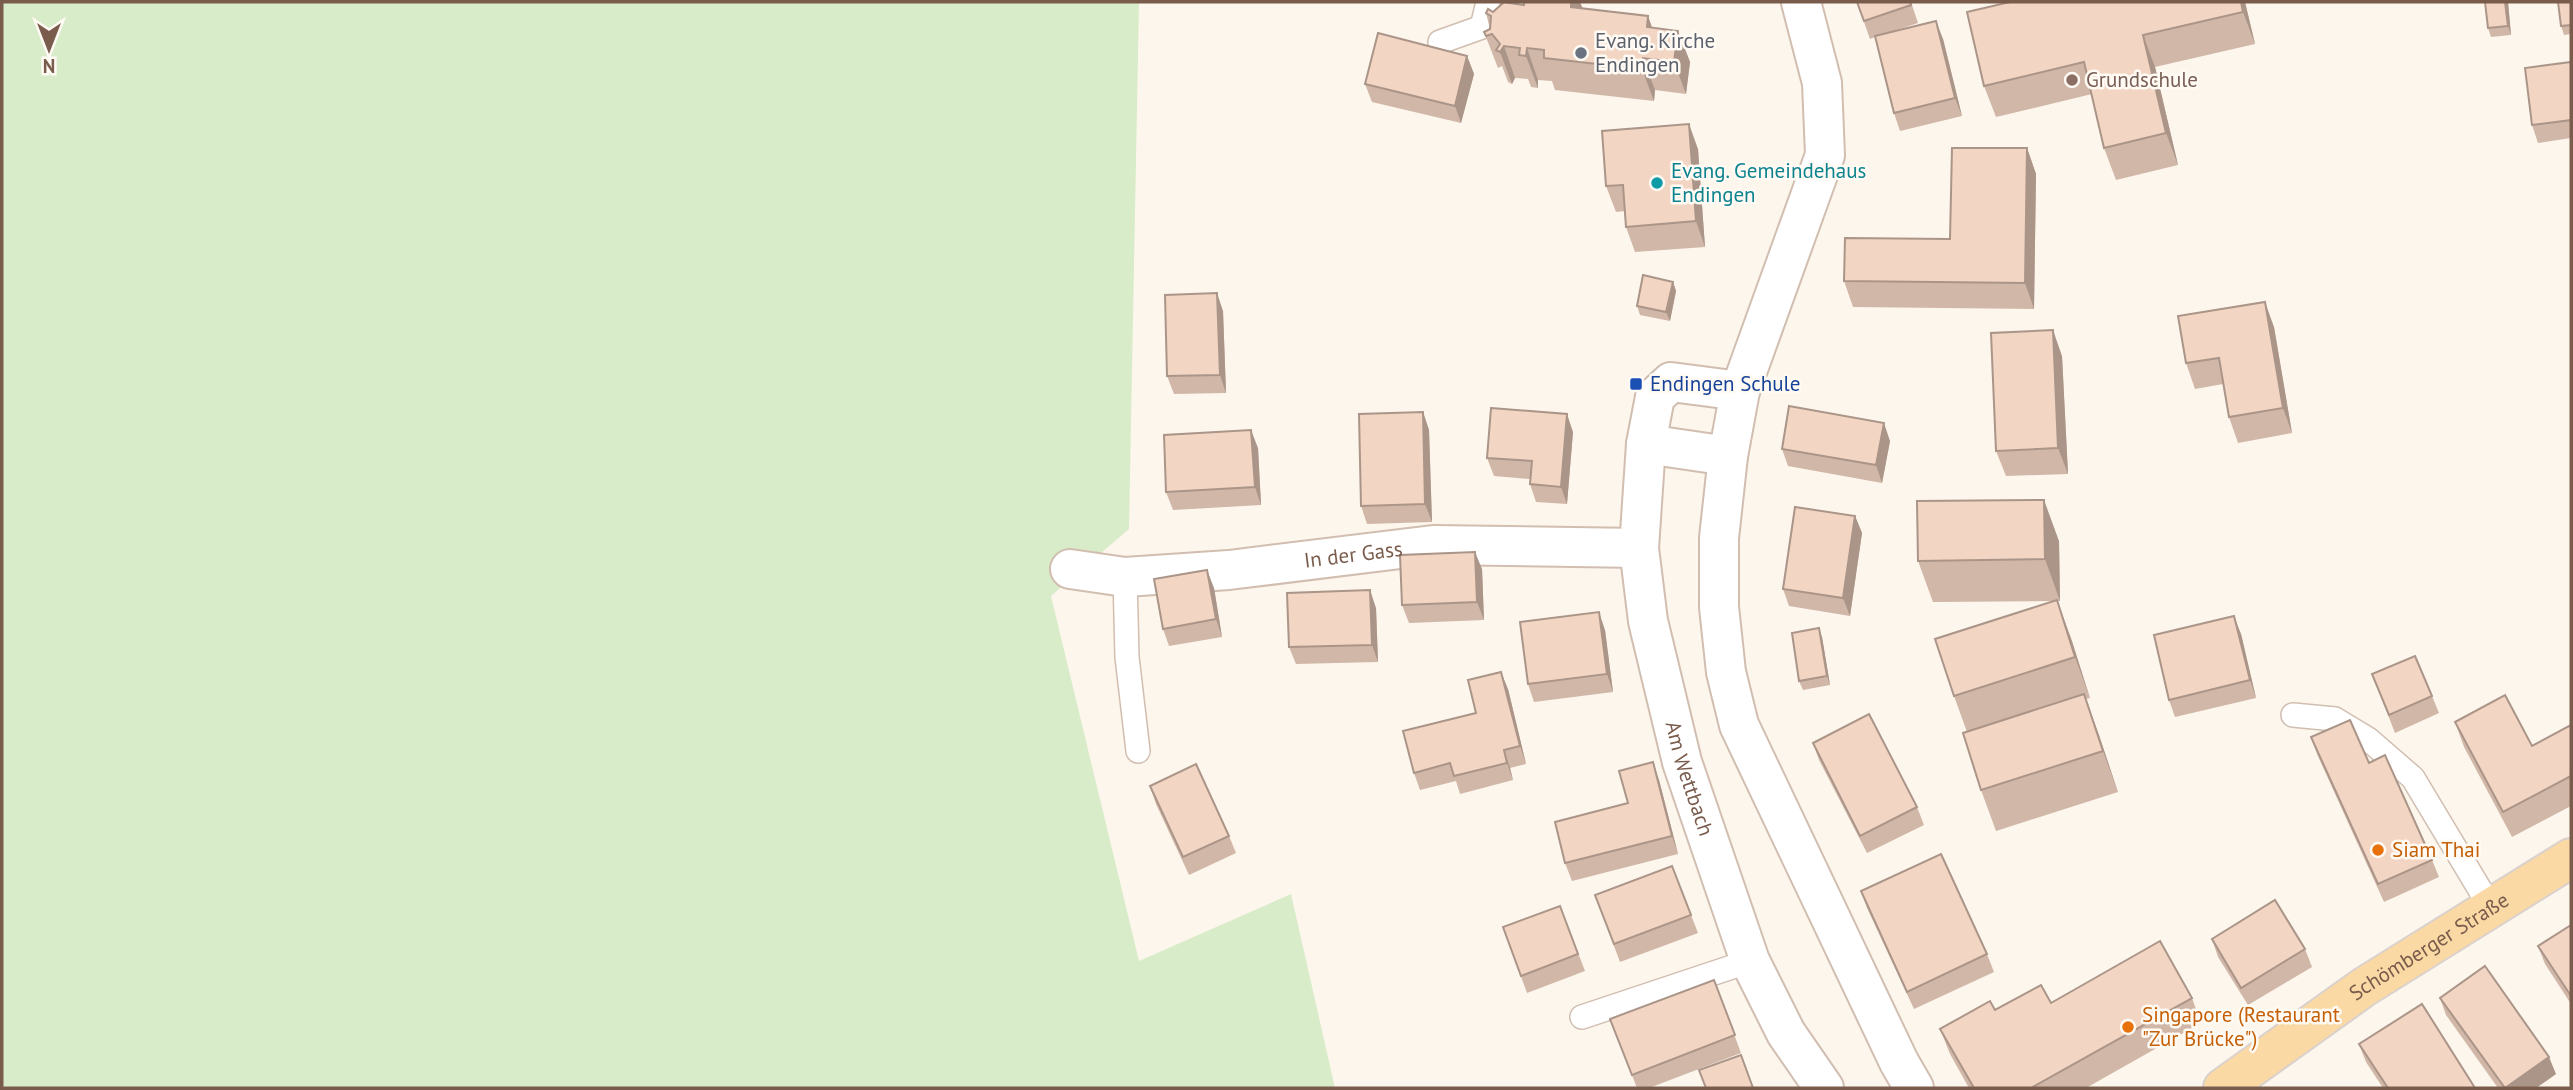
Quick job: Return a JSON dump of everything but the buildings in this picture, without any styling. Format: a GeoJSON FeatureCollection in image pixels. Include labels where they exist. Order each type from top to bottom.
{"type":"FeatureCollection","features":[{"type":"Feature","properties":{"kind":"main road","name":"Schömberger Straße"},"geometry":{"type":"LineString","coordinates":[[2222,1088],[2364,987],[2571,858]]}},
{"type":"Feature","properties":{"kind":"street"},"geometry":{"type":"LineString","coordinates":[[1801,2],[1822,83],[1825,155],[1740,391],[1728,456],[1719,538],[1719,607],[1726,672],[1739,725],[1899,1062],[1914,1088]]}},
{"type":"Feature","properties":{"kind":"street","name":"Am Wettbach"},"geometry":{"type":"LineString","coordinates":[[1740,391],[1671,382],[1655,397],[1646,444],[1639,548],[1648,621],[1682,762],[1750,961],[1786,1032],[1824,1088]]}},
{"type":"Feature","properties":{"kind":"street"},"geometry":{"type":"LineString","coordinates":[[1646,444],[1728,456]]}},
{"type":"Feature","properties":{"kind":"street","name":"In der Gass"},"geometry":{"type":"LineString","coordinates":[[1070,569],[1125,577],[1229,570],[1433,545],[1639,548]]}},
{"type":"Feature","properties":{"kind":"lane"},"geometry":{"type":"LineString","coordinates":[[1440,43],[1482,27],[1488,2]]}},
{"type":"Feature","properties":{"kind":"lane"},"geometry":{"type":"LineString","coordinates":[[1125,577],[1127,657],[1138,751]]}},
{"type":"Feature","properties":{"kind":"lane"},"geometry":{"type":"LineString","coordinates":[[2293,715],[2335,719],[2368,738],[2413,778],[2491,908]]}},
{"type":"Feature","properties":{"kind":"lane"},"geometry":{"type":"LineString","coordinates":[[1582,1017],[1750,961]]}},
{"type":"Feature","properties":{"kind":"green space"},"geometry":{"type":"Polygon","coordinates":[[[2,2],[1139,2],[1129,529],[1051,596],[1139,961],[1291,894],[1335,1088],[2,1088],[2,2]]]}},
{"type":"Feature","properties":{"kind":"place","name":"Evang. Kirche Endingen"},"geometry":{"type":"Point","coordinates":[1581,53]}},
{"type":"Feature","properties":{"kind":"place","name":"Grundschule"},"geometry":{"type":"Point","coordinates":[2072,80]}},
{"type":"Feature","properties":{"kind":"place","name":"Evang. Gemeindehaus Endingen"},"geometry":{"type":"Point","coordinates":[1657,183]}},
{"type":"Feature","properties":{"kind":"place","name":"Endingen Schule"},"geometry":{"type":"Point","coordinates":[1636,384]}},
{"type":"Feature","properties":{"kind":"place","name":"Siam Thai"},"geometry":{"type":"Point","coordinates":[2378,850]}},
{"type":"Feature","properties":{"kind":"place","name":"Singapore (Restaurant \"Zur Brücke\")"},"geometry":{"type":"Point","coordinates":[2128,1027]}}]}
